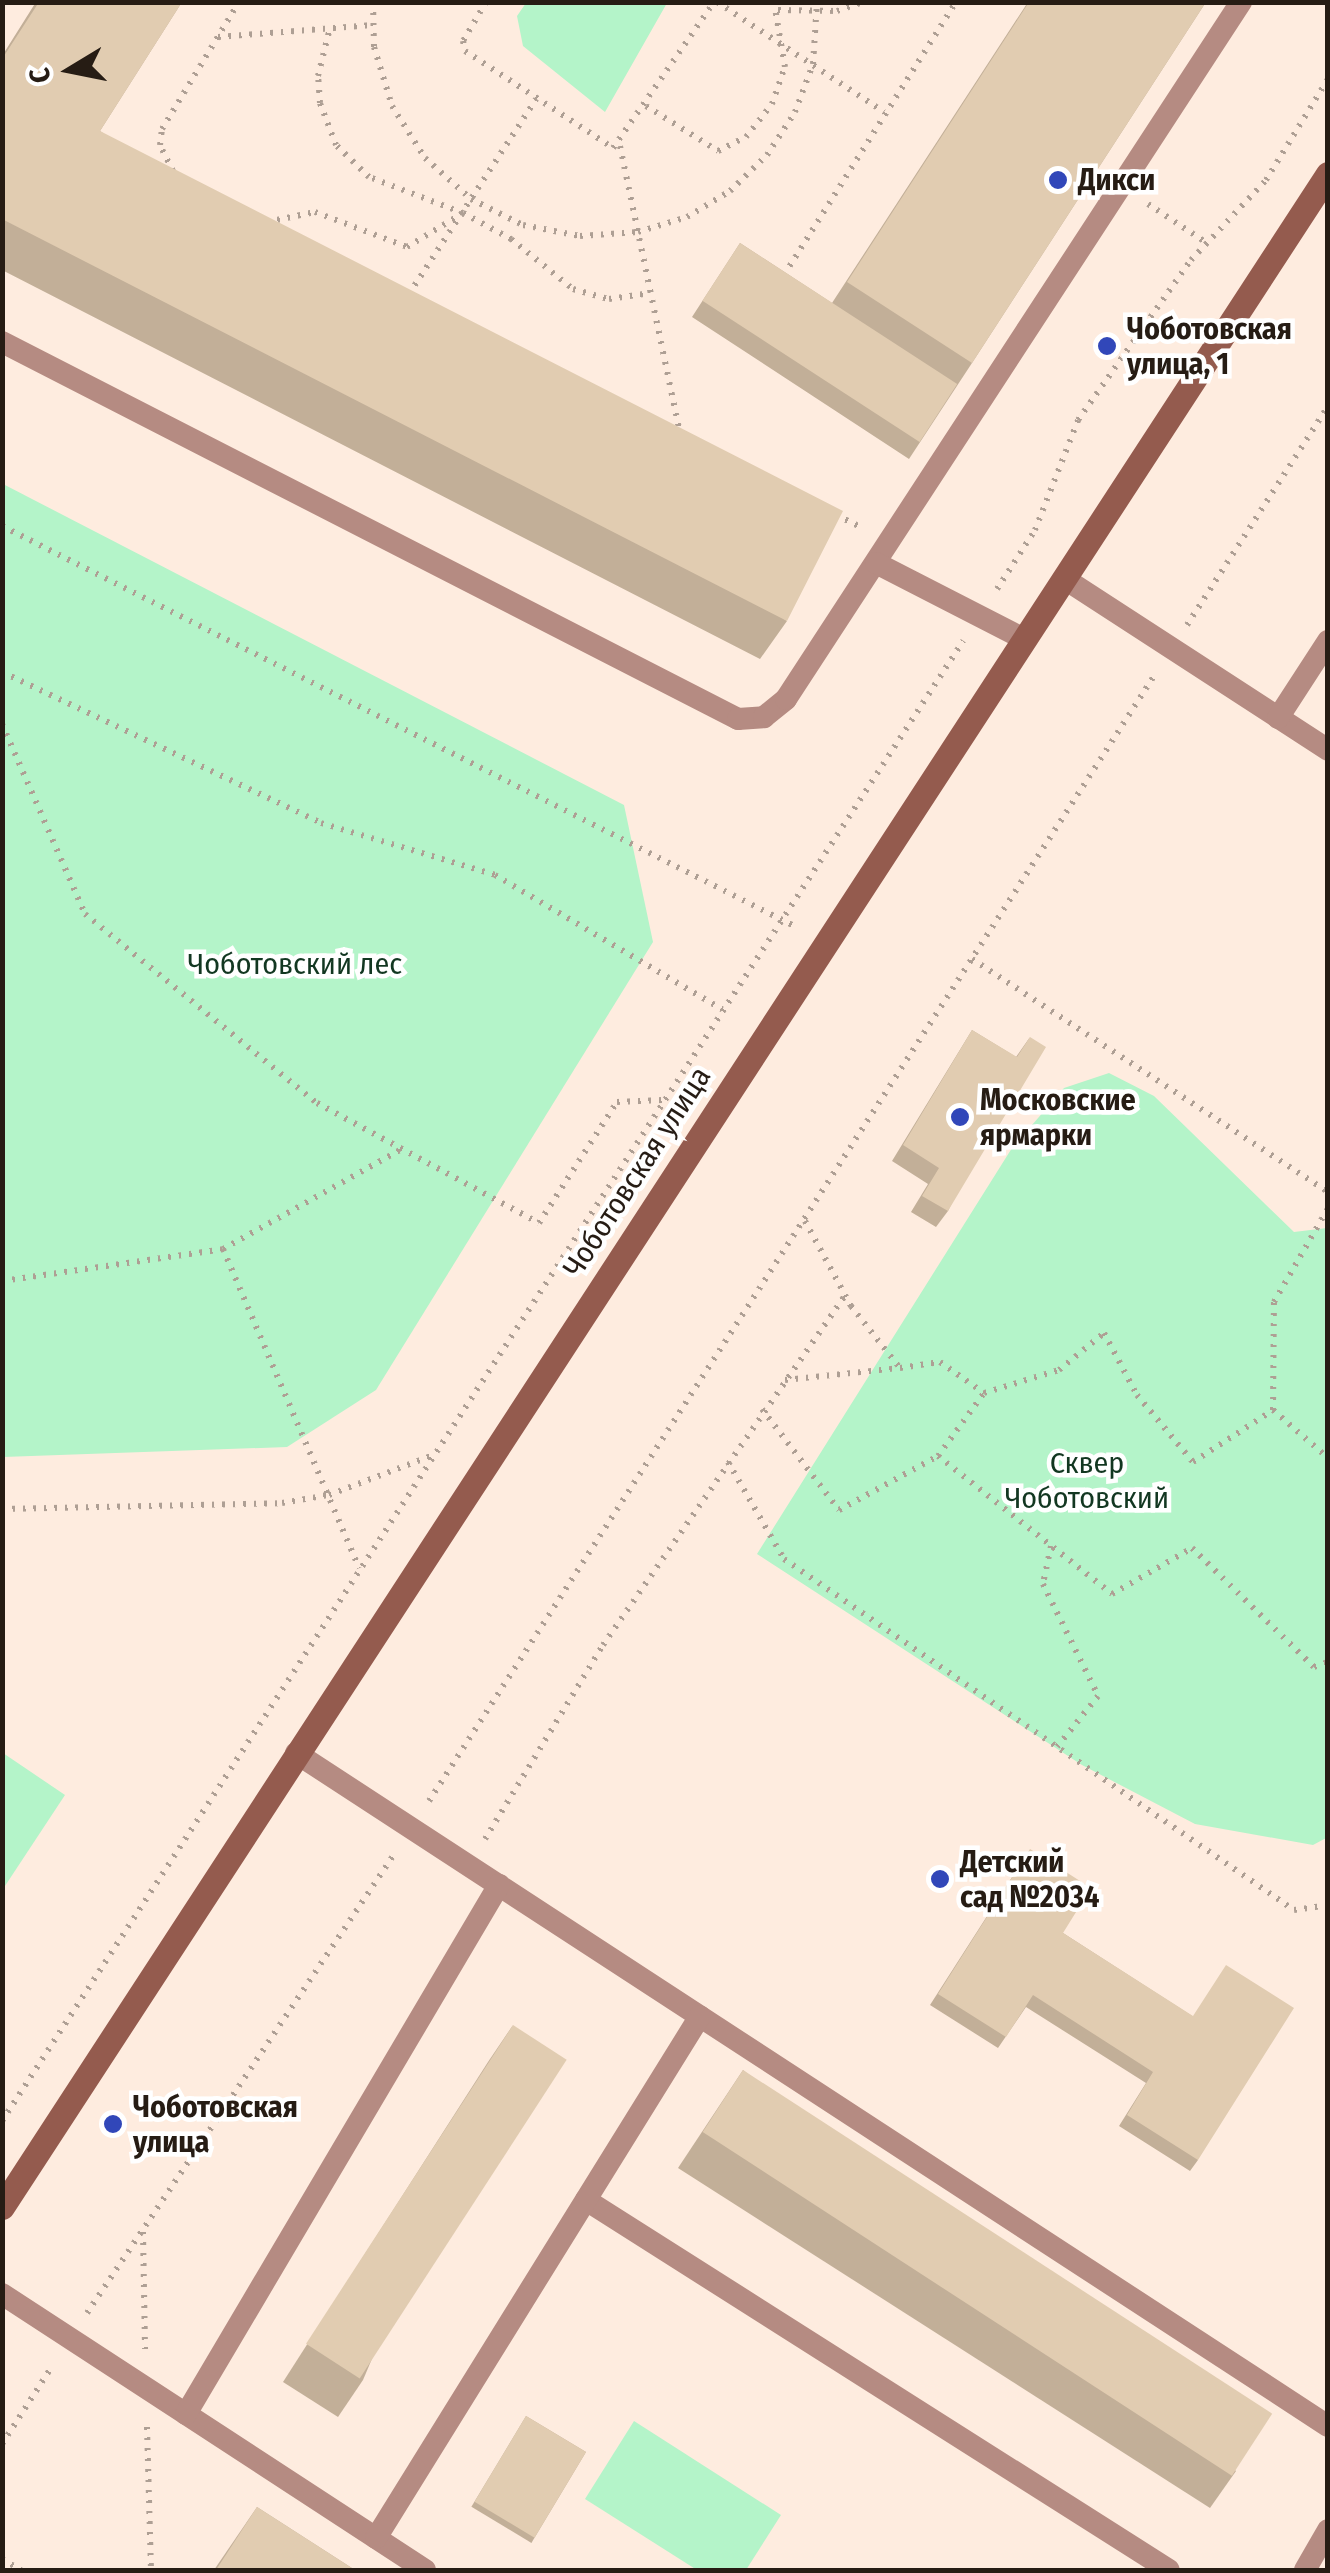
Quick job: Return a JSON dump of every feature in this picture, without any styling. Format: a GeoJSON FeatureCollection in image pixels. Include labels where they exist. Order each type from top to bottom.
{"type":"FeatureCollection","features":[{"type":"Feature","properties":{"kind":"main road","name":"Чоботовская улица"},"geometry":{"type":"LineString","coordinates":[[2,2207],[1328,174]]}},
{"type":"Feature","properties":{"kind":"lane"},"geometry":{"type":"LineString","coordinates":[[2,342],[738,719],[776,710],[1241,2]]}},
{"type":"Feature","properties":{"kind":"lane"},"geometry":{"type":"LineString","coordinates":[[876,563],[1024,639]]}},
{"type":"Feature","properties":{"kind":"lane"},"geometry":{"type":"LineString","coordinates":[[1064,579],[1328,750]]}},
{"type":"Feature","properties":{"kind":"lane"},"geometry":{"type":"LineString","coordinates":[[1278,718],[1328,641]]}},
{"type":"Feature","properties":{"kind":"lane"},"geometry":{"type":"LineString","coordinates":[[296,1753],[1328,2426]]}},
{"type":"Feature","properties":{"kind":"lane"},"geometry":{"type":"LineString","coordinates":[[186,2414],[499,1885]]}},
{"type":"Feature","properties":{"kind":"lane"},"geometry":{"type":"LineString","coordinates":[[376,2538],[700,2016]]}},
{"type":"Feature","properties":{"kind":"lane"},"geometry":{"type":"LineString","coordinates":[[586,2200],[1170,2570]]}},
{"type":"Feature","properties":{"kind":"lane"},"geometry":{"type":"LineString","coordinates":[[2,2294],[425,2570]]}},
{"type":"Feature","properties":{"kind":"lane"},"geometry":{"type":"LineString","coordinates":[[1305,2570],[1328,2530]]}},
{"type":"Feature","properties":{"kind":"path"},"geometry":{"type":"LineString","coordinates":[[181,179],[164,158],[162,129],[239,2]]}},
{"type":"Feature","properties":{"kind":"path"},"geometry":{"type":"LineString","coordinates":[[373,2],[373,25],[392,106],[425,158],[471,199],[523,225],[580,236],[638,232],[687,217],[730,191],[767,155],[795,112],[813,64],[817,2]]}},
{"type":"Feature","properties":{"kind":"path"},"geometry":{"type":"LineString","coordinates":[[486,2],[466,35],[465,51],[610,147],[620,146]]}},
{"type":"Feature","properties":{"kind":"path"},"geometry":{"type":"LineString","coordinates":[[680,435],[620,146],[715,2],[884,112]]}},
{"type":"Feature","properties":{"kind":"path"},"geometry":{"type":"LineString","coordinates":[[646,106],[724,151],[746,137],[772,104],[785,46],[776,6],[818,12],[863,2]]}},
{"type":"Feature","properties":{"kind":"path"},"geometry":{"type":"LineString","coordinates":[[790,286],[786,262],[956,2]]}},
{"type":"Feature","properties":{"kind":"path"},"geometry":{"type":"LineString","coordinates":[[217,37],[373,25]]}},
{"type":"Feature","properties":{"kind":"path"},"geometry":{"type":"LineString","coordinates":[[330,28],[318,76],[326,126],[336,145],[369,178],[463,212],[511,239],[573,289],[609,298],[651,293]]}},
{"type":"Feature","properties":{"kind":"path"},"geometry":{"type":"LineString","coordinates":[[2,2120],[1036,530],[1078,420],[1207,243],[1266,180],[1328,78]]}},
{"type":"Feature","properties":{"kind":"path"},"geometry":{"type":"LineString","coordinates":[[409,296],[536,99]]}},
{"type":"Feature","properties":{"kind":"path"},"geometry":{"type":"LineString","coordinates":[[1122,186],[1207,243]]}},
{"type":"Feature","properties":{"kind":"path"},"geometry":{"type":"LineString","coordinates":[[266,222],[315,212],[406,247],[463,212]]}},
{"type":"Feature","properties":{"kind":"path"},"geometry":{"type":"LineString","coordinates":[[249,214],[282,230]]}},
{"type":"Feature","properties":{"kind":"path"},"geometry":{"type":"LineString","coordinates":[[393,287],[426,304]]}},
{"type":"Feature","properties":{"kind":"path"},"geometry":{"type":"LineString","coordinates":[[2,2444],[412,1828],[1328,406]]}},
{"type":"Feature","properties":{"kind":"path"},"geometry":{"type":"LineString","coordinates":[[664,426],[697,444]]}},
{"type":"Feature","properties":{"kind":"path"},"geometry":{"type":"LineString","coordinates":[[829,511],[846,519]]}},
{"type":"Feature","properties":{"kind":"path"},"geometry":{"type":"LineString","coordinates":[[2,526],[826,942]]}},
{"type":"Feature","properties":{"kind":"path"},"geometry":{"type":"LineString","coordinates":[[2,672],[321,824],[494,875],[722,1009]]}},
{"type":"Feature","properties":{"kind":"path"},"geometry":{"type":"LineString","coordinates":[[2,724],[85,914],[316,1103],[539,1224],[617,1102],[662,1100]]}},
{"type":"Feature","properties":{"kind":"path"},"geometry":{"type":"LineString","coordinates":[[972,959],[1328,1192]]}},
{"type":"Feature","properties":{"kind":"path"},"geometry":{"type":"LineString","coordinates":[[2,1281],[223,1250],[402,1150]]}},
{"type":"Feature","properties":{"kind":"path"},"geometry":{"type":"LineString","coordinates":[[1328,1208],[1274,1302],[1273,1410],[1328,1458]]}},
{"type":"Feature","properties":{"kind":"path"},"geometry":{"type":"LineString","coordinates":[[805,1220],[845,1294],[900,1368]]}},
{"type":"Feature","properties":{"kind":"path"},"geometry":{"type":"LineString","coordinates":[[223,1250],[360,1569]]}},
{"type":"Feature","properties":{"kind":"path"},"geometry":{"type":"LineString","coordinates":[[469,1865],[604,1645],[762,1409],[845,1294]]}},
{"type":"Feature","properties":{"kind":"path"},"geometry":{"type":"LineString","coordinates":[[762,1409],[839,1510],[938,1456],[984,1392],[1059,1370],[1104,1333],[1137,1394],[1193,1462],[1273,1410]]}},
{"type":"Feature","properties":{"kind":"path"},"geometry":{"type":"LineString","coordinates":[[784,1380],[940,1362],[984,1392]]}},
{"type":"Feature","properties":{"kind":"path"},"geometry":{"type":"LineString","coordinates":[[2,1509],[282,1503],[329,1495],[432,1456]]}},
{"type":"Feature","properties":{"kind":"path"},"geometry":{"type":"LineString","coordinates":[[938,1456],[1112,1594],[1192,1548],[1314,1667],[1328,1662]]}},
{"type":"Feature","properties":{"kind":"path"},"geometry":{"type":"LineString","coordinates":[[728,1462],[784,1559],[1294,1910],[1328,1905]]}},
{"type":"Feature","properties":{"kind":"path"},"geometry":{"type":"LineString","coordinates":[[1052,1546],[1043,1584],[1098,1696],[1057,1747]]}},
{"type":"Feature","properties":{"kind":"path"},"geometry":{"type":"LineString","coordinates":[[2,2558],[21,2570]]}},
{"type":"Feature","properties":{"kind":"green space"},"geometry":{"type":"Polygon","coordinates":[[[526,2],[667,3],[605,112],[523,46],[517,16],[526,2]]]}},
{"type":"Feature","properties":{"kind":"green space","name":"Чоботовский лес"},"geometry":{"type":"Polygon","coordinates":[[[3,484],[624,805],[653,942],[376,1390],[287,1447],[3,1457],[3,484]]]}},
{"type":"Feature","properties":{"kind":"green space","name":"Сквер Чоботовский"},"geometry":{"type":"Polygon","coordinates":[[[1109,1073],[1154,1096],[1294,1232],[1327,1228],[1328,1837],[1313,1845],[1195,1824],[1082,1765],[757,1554],[1012,1148],[1064,1088],[1109,1073]]]}},
{"type":"Feature","properties":{"kind":"green space"},"geometry":{"type":"Polygon","coordinates":[[[3,1753],[65,1795],[3,1889],[3,1753]]]}},
{"type":"Feature","properties":{"kind":"green space"},"geometry":{"type":"Polygon","coordinates":[[[634,2421],[781,2515],[746,2570],[697,2570],[585,2499],[634,2421]]]}},
{"type":"Feature","properties":{"kind":"building"},"geometry":{"type":"Polygon","coordinates":[[[39,2],[182,2],[100,131],[843,511],[787,621],[2,219],[2,59],[39,2]]]}},
{"type":"Feature","properties":{"kind":"building"},"geometry":{"type":"Polygon","coordinates":[[[1029,2],[1206,2],[972,363],[847,282],[1029,2]]]}},
{"type":"Feature","properties":{"kind":"building"},"geometry":{"type":"Polygon","coordinates":[[[740,243],[957,384],[920,442],[702,301],[740,243]]]}},
{"type":"Feature","properties":{"kind":"building","name":"Московские ярмарки"},"geometry":{"type":"Polygon","coordinates":[[[972,1030],[1017,1057],[1030,1037],[1046,1047],[948,1211],[922,1196],[939,1168],[903,1145],[972,1030]]]}},
{"type":"Feature","properties":{"kind":"building"},"geometry":{"type":"Polygon","coordinates":[[[1030,1849],[1091,1888],[1063,1933],[1193,2016],[1226,1965],[1294,2008],[1198,2160],[1127,2115],[1153,2072],[1033,1995],[1006,2037],[938,1994],[1030,1849]]]}},
{"type":"Feature","properties":{"kind":"building"},"geometry":{"type":"Polygon","coordinates":[[[513,2025],[567,2060],[360,2379],[306,2344],[513,2025]]]}},
{"type":"Feature","properties":{"kind":"building"},"geometry":{"type":"Polygon","coordinates":[[[743,2070],[1272,2414],[1232,2476],[703,2132],[743,2070]]]}},
{"type":"Feature","properties":{"kind":"building"},"geometry":{"type":"Polygon","coordinates":[[[526,2416],[586,2452],[534,2538],[474,2502],[526,2416]]]}},
{"type":"Feature","properties":{"kind":"building"},"geometry":{"type":"Polygon","coordinates":[[[257,2507],[355,2570],[216,2570],[257,2507]]]}},
{"type":"Feature","properties":{"kind":"place","name":"Дикси"},"geometry":{"type":"Point","coordinates":[1058,180]}},
{"type":"Feature","properties":{"kind":"place","name":"Чоботовская улица, 1"},"geometry":{"type":"Point","coordinates":[1107,346]}},
{"type":"Feature","properties":{"kind":"place","name":"Московские ярмарки"},"geometry":{"type":"Point","coordinates":[960,1117]}},
{"type":"Feature","properties":{"kind":"place","name":"Детский сад №2034"},"geometry":{"type":"Point","coordinates":[940,1879]}},
{"type":"Feature","properties":{"kind":"place","name":"Чоботовская улица"},"geometry":{"type":"Point","coordinates":[113,2124]}}]}
